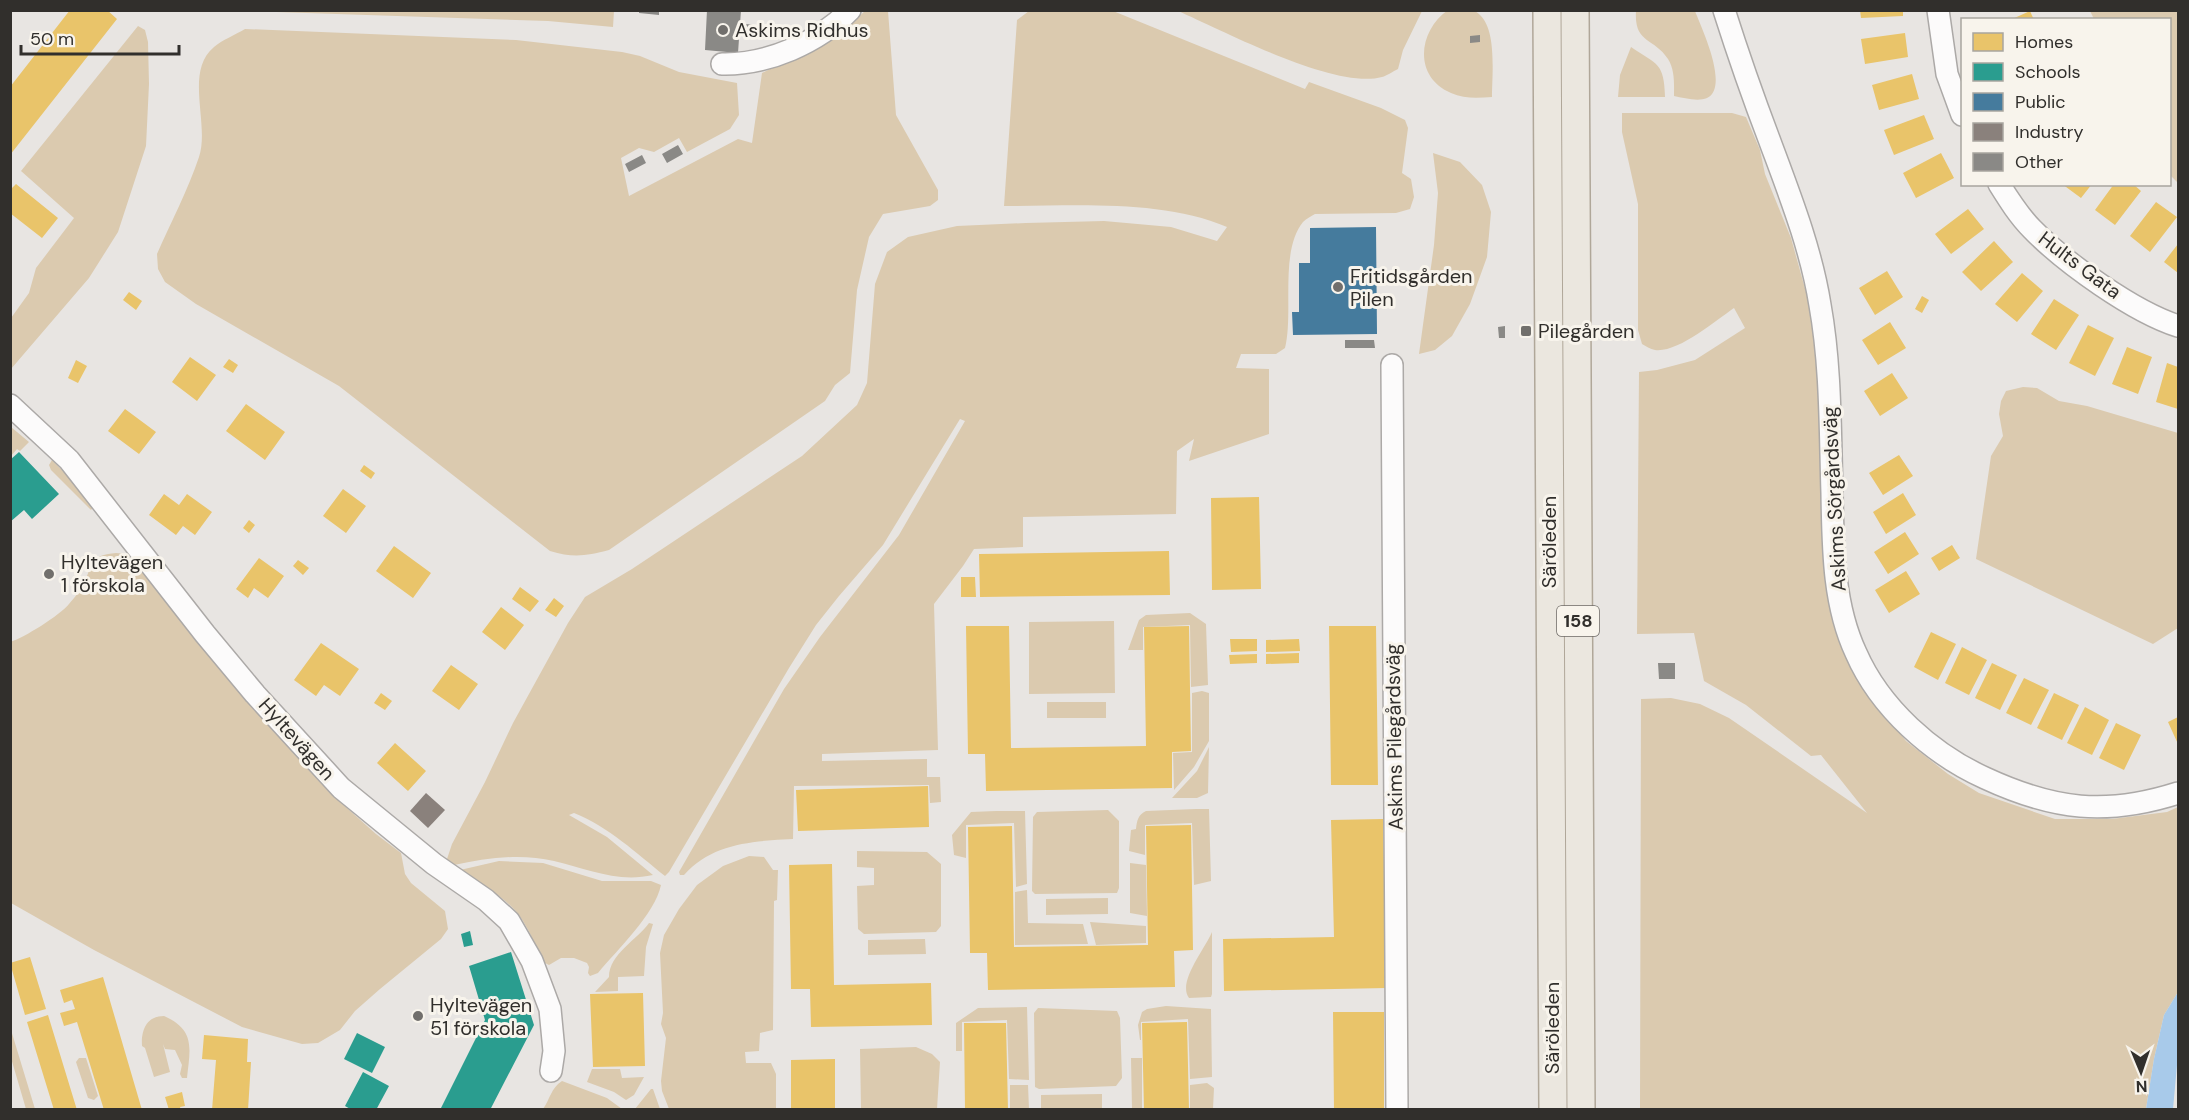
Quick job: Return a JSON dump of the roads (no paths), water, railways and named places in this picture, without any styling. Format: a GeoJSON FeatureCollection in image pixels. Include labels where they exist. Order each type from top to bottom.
{"type":"FeatureCollection","features":[{"type":"Feature","properties":{"kind":"main road","name":"Säröleden"},"geometry":{"type":"LineString","coordinates":[[1547,10],[1552,1110]]}},
{"type":"Feature","properties":{"kind":"main road","name":"Säröleden"},"geometry":{"type":"LineString","coordinates":[[1575,10],[1581,1110]]}},
{"type":"Feature","properties":{"kind":"street"},"geometry":{"type":"LineString","coordinates":[[722,64],[755,61],[784,52],[812,39],[850,10]]}},
{"type":"Feature","properties":{"kind":"street","name":"Askims Sörgårdsväg"},"geometry":{"type":"LineString","coordinates":[[1724,10],[1803,237],[1820,303],[1827,374],[1836,580],[1847,629],[1860,661],[1885,699],[1906,723],[1927,741],[1969,771],[2020,794],[2066,805],[2121,807],[2178,794]]}},
{"type":"Feature","properties":{"kind":"street"},"geometry":{"type":"LineString","coordinates":[[1938,10],[1947,74],[1961,112]]}},
{"type":"Feature","properties":{"kind":"street","name":"Hults Gata"},"geometry":{"type":"LineString","coordinates":[[2000,186],[2012,205],[2032,229],[2058,253],[2100,284],[2136,306],[2178,326]]}},
{"type":"Feature","properties":{"kind":"street","name":"Askims Pilegårdsväg"},"geometry":{"type":"LineString","coordinates":[[1392,364],[1397,1110]]}},
{"type":"Feature","properties":{"kind":"street","name":"Hyltevägen"},"geometry":{"type":"LineString","coordinates":[[10,405],[69,460],[205,634],[341,788],[434,864],[486,900],[509,921],[532,961],[549,1010],[554,1032],[554,1051],[550,1071]]}},
{"type":"Feature","properties":{"kind":"water"},"geometry":{"type":"Polygon","coordinates":[[[2178,992],[2178,1054],[2173,1109],[2146,1109],[2164,1015],[2178,992]]]}},
{"type":"Feature","properties":{"kind":"place","name":"Askims Ridhus"},"geometry":{"type":"Point","coordinates":[723,30]}},
{"type":"Feature","properties":{"kind":"place","name":"Fritidsgården Pilen"},"geometry":{"type":"Point","coordinates":[1338,287]}},
{"type":"Feature","properties":{"kind":"place","name":"Pilegården"},"geometry":{"type":"Point","coordinates":[1526,331]}},
{"type":"Feature","properties":{"kind":"place","name":"Hyltevägen 1 förskola"},"geometry":{"type":"Point","coordinates":[49,574]}},
{"type":"Feature","properties":{"kind":"place","name":"Hyltevägen 51 förskola"},"geometry":{"type":"Point","coordinates":[418,1016]}}]}
